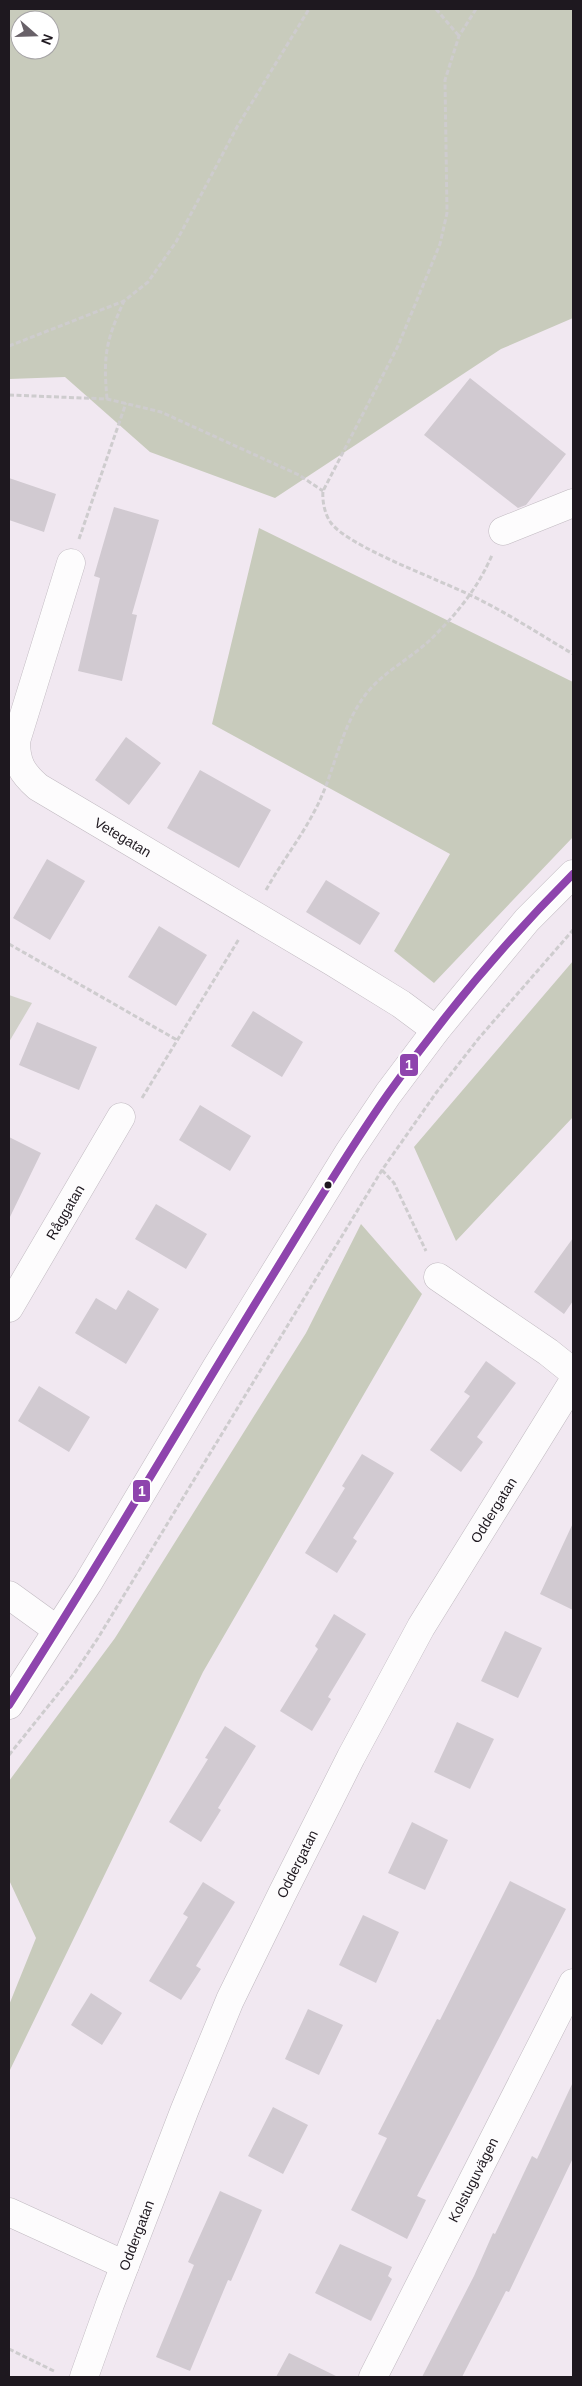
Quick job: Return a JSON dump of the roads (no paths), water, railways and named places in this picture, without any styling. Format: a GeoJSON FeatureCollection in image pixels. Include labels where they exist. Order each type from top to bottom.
{"type":"FeatureCollection","features":[{"type":"Feature","properties":{"kind":"street"},"geometry":{"type":"LineString","coordinates":[[503,531],[573,502]]}},
{"type":"Feature","properties":{"kind":"street","name":"Vetegatan"},"geometry":{"type":"LineString","coordinates":[[70,563],[16,741],[16,760],[25,776],[38,787],[400,1004],[436,1030]]}},
{"type":"Feature","properties":{"kind":"street"},"geometry":{"type":"LineString","coordinates":[[9,1705],[56,1628],[88,1582],[349,1152],[388,1094],[436,1030],[527,920],[573,874]]}},
{"type":"Feature","properties":{"kind":"street","name":"Råggatan"},"geometry":{"type":"LineString","coordinates":[[9,1308],[121,1117]]}},
{"type":"Feature","properties":{"kind":"street"},"geometry":{"type":"LineString","coordinates":[[438,1277],[548,1352],[573,1372]]}},
{"type":"Feature","properties":{"kind":"street","name":"Oddergatan"},"geometry":{"type":"LineString","coordinates":[[71,2375],[125,2264],[230,2000],[350,1756],[421,1627],[573,1382]]}},
{"type":"Feature","properties":{"kind":"street"},"geometry":{"type":"LineString","coordinates":[[9,1595],[56,1628]]}},
{"type":"Feature","properties":{"kind":"street","name":"Kolstuguvägen"},"geometry":{"type":"LineString","coordinates":[[373,2377],[573,1983]]}},
{"type":"Feature","properties":{"kind":"street"},"geometry":{"type":"LineString","coordinates":[[9,2212],[125,2264]]}}]}
